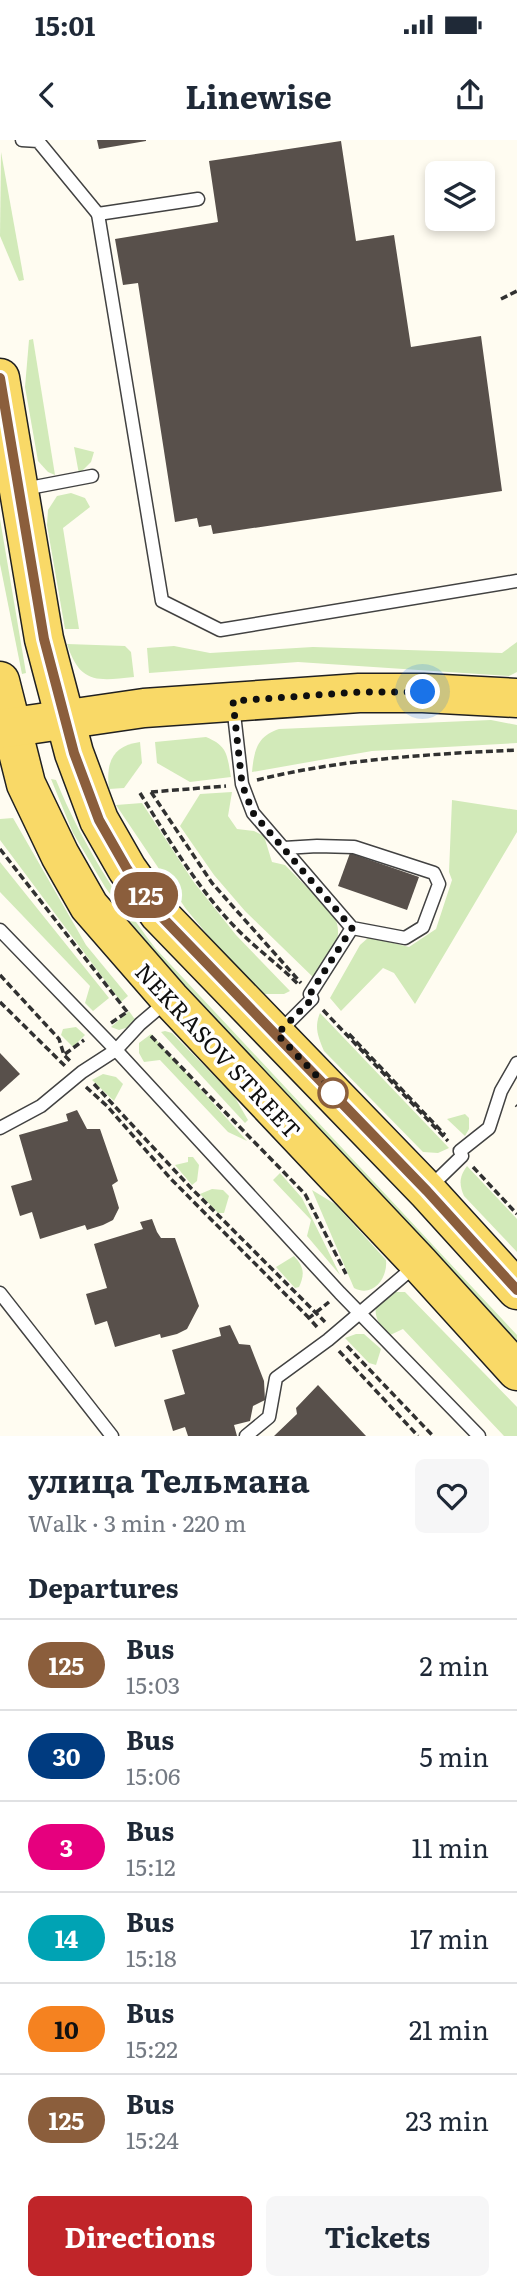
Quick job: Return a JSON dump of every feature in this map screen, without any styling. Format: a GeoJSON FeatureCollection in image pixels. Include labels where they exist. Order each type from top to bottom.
{"type":"FeatureCollection","features":[{"type":"Feature","properties":{"kind":"main road"},"geometry":{"type":"LineString","coordinates":[[0,378],[44,639],[90,800],[127,869],[159,914],[427,1191],[517,1290]]}},
{"type":"Feature","properties":{"kind":"main road","name":"NEKRASOV STREET"},"geometry":{"type":"LineString","coordinates":[[0,681],[5,728],[26,784],[60,855],[89,906],[170,999],[517,1371]]}},
{"type":"Feature","properties":{"kind":"main road"},"geometry":{"type":"LineString","coordinates":[[5,728],[144,708],[359,692],[423,692],[517,698]]}},
{"type":"Feature","properties":{"kind":"lane"},"geometry":{"type":"LineString","coordinates":[[22,140],[38,141],[98,214],[162,601],[220,630],[517,581]]}},
{"type":"Feature","properties":{"kind":"lane"},"geometry":{"type":"LineString","coordinates":[[98,214],[198,199]]}},
{"type":"Feature","properties":{"kind":"lane"},"geometry":{"type":"LineString","coordinates":[[18,490],[92,476]]}},
{"type":"Feature","properties":{"kind":"lane"},"geometry":{"type":"LineString","coordinates":[[233,701],[242,784],[253,813],[352,928],[405,937],[423,927],[439,884],[434,873],[354,847],[284,848]]}},
{"type":"Feature","properties":{"kind":"lane"},"geometry":{"type":"LineString","coordinates":[[277,1034],[312,999],[310,994],[352,928]]}},
{"type":"Feature","properties":{"kind":"lane"},"geometry":{"type":"LineString","coordinates":[[0,930],[116,1050],[340,1293],[480,1436]]}},
{"type":"Feature","properties":{"kind":"lane"},"geometry":{"type":"LineString","coordinates":[[0,1128],[41,1106],[79,1075],[116,1050],[140,1024],[170,999]]}},
{"type":"Feature","properties":{"kind":"lane"},"geometry":{"type":"LineString","coordinates":[[427,1191],[462,1156],[460,1151],[489,1128],[501,1091],[517,1063]]}},
{"type":"Feature","properties":{"kind":"lane"},"geometry":{"type":"LineString","coordinates":[[246,1436],[269,1416],[276,1378],[331,1337],[419,1263]]}},
{"type":"Feature","properties":{"kind":"lane"},"geometry":{"type":"LineString","coordinates":[[0,1293],[112,1436]]}},
{"type":"Feature","properties":{"kind":"path"},"geometry":{"type":"LineString","coordinates":[[501,299],[517,291]]}},
{"type":"Feature","properties":{"kind":"path"},"geometry":{"type":"LineString","coordinates":[[151,792],[242,784],[322,767],[406,755],[517,750]]}},
{"type":"Feature","properties":{"kind":"path"},"geometry":{"type":"LineString","coordinates":[[141,793],[182,860],[225,916],[338,1024],[516,1213]]}},
{"type":"Feature","properties":{"kind":"path"},"geometry":{"type":"LineString","coordinates":[[163,830],[174,826]]}},
{"type":"Feature","properties":{"kind":"path"},"geometry":{"type":"LineString","coordinates":[[0,849],[127,1012],[305,1194],[351,1284],[309,1318]]}},
{"type":"Feature","properties":{"kind":"path"},"geometry":{"type":"LineString","coordinates":[[182,860],[193,855]]}},
{"type":"Feature","properties":{"kind":"path"},"geometry":{"type":"LineString","coordinates":[[203,890],[212,883]]}},
{"type":"Feature","properties":{"kind":"path"},"geometry":{"type":"LineString","coordinates":[[225,916],[236,909]]}},
{"type":"Feature","properties":{"kind":"path"},"geometry":{"type":"LineString","coordinates":[[249,941],[259,934]]}},
{"type":"Feature","properties":{"kind":"path"},"geometry":{"type":"LineString","coordinates":[[280,966],[281,959]]}},
{"type":"Feature","properties":{"kind":"path"},"geometry":{"type":"LineString","coordinates":[[0,975],[59,1039],[64,1055],[79,1075],[171,1179],[309,1318],[433,1436]]}},
{"type":"Feature","properties":{"kind":"path"},"geometry":{"type":"LineString","coordinates":[[0,1002],[79,1075],[317,1314],[331,1337],[418,1436]]}},
{"type":"Feature","properties":{"kind":"path"},"geometry":{"type":"LineString","coordinates":[[361,1047],[363,1053]]}},
{"type":"Feature","properties":{"kind":"path"},"geometry":{"type":"LineString","coordinates":[[384,1071],[386,1078]]}},
{"type":"Feature","properties":{"kind":"path"},"geometry":{"type":"LineString","coordinates":[[408,1096],[410,1102]]}},
{"type":"Feature","properties":{"kind":"path"},"geometry":{"type":"LineString","coordinates":[[490,1182],[492,1188]]}},
{"type":"Feature","properties":{"kind":"path"},"geometry":{"type":"LineString","coordinates":[[513,1207],[516,1213]]}},
{"type":"Feature","properties":{"kind":"green space"},"geometry":{"type":"Polygon","coordinates":[[[1,152],[24,280],[19,281],[0,236],[1,152]]]}},
{"type":"Feature","properties":{"kind":"green space"},"geometry":{"type":"Polygon","coordinates":[[[33,339],[55,475],[48,472],[38,461],[25,387],[29,340],[33,339]]]}},
{"type":"Feature","properties":{"kind":"green space"},"geometry":{"type":"Polygon","coordinates":[[[74,447],[94,452],[91,462],[79,474],[74,447]]]}},
{"type":"Feature","properties":{"kind":"green space"},"geometry":{"type":"Polygon","coordinates":[[[71,493],[85,498],[90,507],[63,528],[79,629],[65,629],[47,525],[48,510],[57,496],[71,493]]]}},
{"type":"Feature","properties":{"kind":"green space"},"geometry":{"type":"Polygon","coordinates":[[[0,519],[26,673],[22,674],[0,564],[0,519]]]}},
{"type":"Feature","properties":{"kind":"green space"},"geometry":{"type":"Polygon","coordinates":[[[517,642],[517,672],[509,676],[298,662],[149,673],[147,648],[174,646],[210,653],[313,647],[502,653],[517,642]]]}},
{"type":"Feature","properties":{"kind":"green space"},"geometry":{"type":"Polygon","coordinates":[[[67,644],[125,646],[131,652],[134,677],[92,677],[78,667],[67,644]]]}},
{"type":"Feature","properties":{"kind":"green space"},"geometry":{"type":"Polygon","coordinates":[[[491,720],[517,725],[517,743],[372,751],[252,772],[254,757],[261,740],[279,729],[491,720]]]}},
{"type":"Feature","properties":{"kind":"green space"},"geometry":{"type":"Polygon","coordinates":[[[206,737],[223,748],[231,777],[190,782],[157,763],[155,742],[206,737]]]}},
{"type":"Feature","properties":{"kind":"green space"},"geometry":{"type":"Polygon","coordinates":[[[140,742],[142,763],[124,788],[109,789],[108,772],[112,758],[122,748],[140,742]]]}},
{"type":"Feature","properties":{"kind":"green space"},"geometry":{"type":"Polygon","coordinates":[[[51,779],[56,780],[100,868],[156,949],[517,1335],[517,1344],[158,961],[105,887],[73,833],[51,779]]]}},
{"type":"Feature","properties":{"kind":"green space"},"geometry":{"type":"Polygon","coordinates":[[[232,792],[228,816],[237,829],[254,831],[264,836],[272,862],[285,865],[333,914],[338,932],[335,948],[316,980],[245,911],[214,875],[180,826],[200,794],[232,792]]]}},
{"type":"Feature","properties":{"kind":"green space"},"geometry":{"type":"Polygon","coordinates":[[[452,800],[517,810],[517,832],[415,1004],[394,973],[383,968],[341,1011],[330,998],[360,945],[369,937],[409,947],[436,929],[452,880],[449,872],[452,800]]]}},
{"type":"Feature","properties":{"kind":"green space"},"geometry":{"type":"Polygon","coordinates":[[[142,803],[193,881],[236,935],[290,991],[284,994],[257,994],[186,909],[116,805],[142,803]]]}},
{"type":"Feature","properties":{"kind":"green space"},"geometry":{"type":"Polygon","coordinates":[[[13,818],[86,945],[128,996],[121,1002],[0,840],[0,819],[13,818]]]}},
{"type":"Feature","properties":{"kind":"green space"},"geometry":{"type":"Polygon","coordinates":[[[0,862],[109,998],[93,1011],[85,1003],[90,986],[0,892],[0,862]]]}},
{"type":"Feature","properties":{"kind":"green space"},"geometry":{"type":"Polygon","coordinates":[[[129,1011],[136,1021],[119,1030],[111,1027],[129,1011]]]}},
{"type":"Feature","properties":{"kind":"green space"},"geometry":{"type":"Polygon","coordinates":[[[320,1013],[449,1148],[438,1153],[423,1152],[324,1051],[317,1023],[320,1013]]]}},
{"type":"Feature","properties":{"kind":"green space"},"geometry":{"type":"Polygon","coordinates":[[[76,1027],[85,1035],[73,1047],[61,1035],[63,1029],[76,1027]]]}},
{"type":"Feature","properties":{"kind":"green space"},"geometry":{"type":"Polygon","coordinates":[[[161,1032],[172,1033],[234,1096],[248,1120],[245,1123],[161,1032]]]}},
{"type":"Feature","properties":{"kind":"green space"},"geometry":{"type":"Polygon","coordinates":[[[151,1034],[247,1141],[228,1132],[160,1060],[144,1062],[139,1053],[139,1043],[151,1034]]]}},
{"type":"Feature","properties":{"kind":"green space"},"geometry":{"type":"Polygon","coordinates":[[[103,1074],[116,1077],[123,1084],[114,1101],[92,1080],[103,1074]]]}},
{"type":"Feature","properties":{"kind":"green space"},"geometry":{"type":"Polygon","coordinates":[[[465,1114],[469,1118],[469,1129],[465,1136],[447,1119],[465,1114]]]}},
{"type":"Feature","properties":{"kind":"green space"},"geometry":{"type":"Polygon","coordinates":[[[188,1157],[193,1157],[199,1165],[197,1181],[192,1185],[175,1165],[188,1162],[188,1157]]]}},
{"type":"Feature","properties":{"kind":"green space"},"geometry":{"type":"Polygon","coordinates":[[[467,1166],[517,1219],[517,1252],[464,1196],[461,1181],[467,1166]]]}},
{"type":"Feature","properties":{"kind":"green space"},"geometry":{"type":"Polygon","coordinates":[[[280,1173],[302,1198],[340,1275],[307,1236],[311,1220],[273,1180],[280,1173]]]}},
{"type":"Feature","properties":{"kind":"green space"},"geometry":{"type":"Polygon","coordinates":[[[212,1189],[223,1190],[229,1196],[224,1213],[218,1213],[200,1194],[212,1189]]]}},
{"type":"Feature","properties":{"kind":"green space"},"geometry":{"type":"Polygon","coordinates":[[[312,1190],[335,1204],[386,1260],[385,1273],[373,1288],[354,1288],[312,1190]]]}},
{"type":"Feature","properties":{"kind":"green space"},"geometry":{"type":"Polygon","coordinates":[[[294,1256],[302,1267],[303,1274],[299,1287],[295,1288],[276,1267],[294,1256]]]}},
{"type":"Feature","properties":{"kind":"green space"},"geometry":{"type":"Polygon","coordinates":[[[394,1292],[405,1292],[517,1407],[517,1436],[504,1436],[403,1329],[388,1336],[376,1317],[376,1311],[380,1300],[394,1292]]]}},
{"type":"Feature","properties":{"kind":"green space"},"geometry":{"type":"Polygon","coordinates":[[[364,1334],[381,1349],[376,1365],[369,1363],[345,1338],[364,1334]]]}},
{"type":"Feature","properties":{"kind":"building"},"geometry":{"type":"Polygon","coordinates":[[[97,140],[146,140],[146,141],[99,149],[97,140]]]}},
{"type":"Feature","properties":{"kind":"building"},"geometry":{"type":"Polygon","coordinates":[[[341,141],[356,241],[394,235],[411,347],[481,336],[502,491],[213,534],[211,525],[199,527],[197,518],[175,522],[138,283],[123,285],[115,239],[218,222],[209,161],[341,141]]]}},
{"type":"Feature","properties":{"kind":"building"},"geometry":{"type":"Polygon","coordinates":[[[350,853],[419,877],[407,910],[338,886],[350,853]]]}},
{"type":"Feature","properties":{"kind":"building"},"geometry":{"type":"Polygon","coordinates":[[[0,1053],[20,1074],[0,1092],[0,1053]]]}},
{"type":"Feature","properties":{"kind":"building"},"geometry":{"type":"Polygon","coordinates":[[[77,1110],[87,1129],[100,1129],[118,1181],[112,1185],[119,1208],[113,1220],[103,1225],[87,1230],[85,1225],[40,1239],[32,1212],[20,1216],[11,1186],[32,1180],[19,1135],[68,1121],[66,1114],[77,1110]]]}},
{"type":"Feature","properties":{"kind":"building"},"geometry":{"type":"Polygon","coordinates":[[[152,1219],[161,1238],[175,1238],[199,1306],[187,1329],[177,1334],[161,1338],[160,1334],[115,1347],[107,1321],[95,1325],[86,1294],[107,1288],[94,1244],[143,1229],[140,1222],[152,1219]]]}},
{"type":"Feature","properties":{"kind":"building"},"geometry":{"type":"Polygon","coordinates":[[[230,1325],[239,1344],[250,1345],[264,1381],[265,1400],[253,1406],[250,1421],[234,1425],[237,1436],[188,1436],[185,1427],[173,1431],[164,1400],[185,1394],[172,1350],[221,1336],[219,1328],[230,1325]]]}},
{"type":"Feature","properties":{"kind":"building"},"geometry":{"type":"Polygon","coordinates":[[[318,1385],[366,1436],[274,1436],[297,1414],[296,1408],[318,1385]]]}},
{"type":"Feature","properties":{"kind":"bus line","name":"125"},"geometry":{"type":"LineString","coordinates":[[0,378],[44,639],[74,753],[90,800],[113,845],[159,914],[427,1191],[517,1290]]}},
{"type":"Feature","properties":{"kind":"route"},"geometry":{"type":"LineString","coordinates":[[333,1093],[277,1034],[312,999],[310,994],[352,928],[253,813],[242,784],[233,701],[359,692],[423,692]]}}]}
